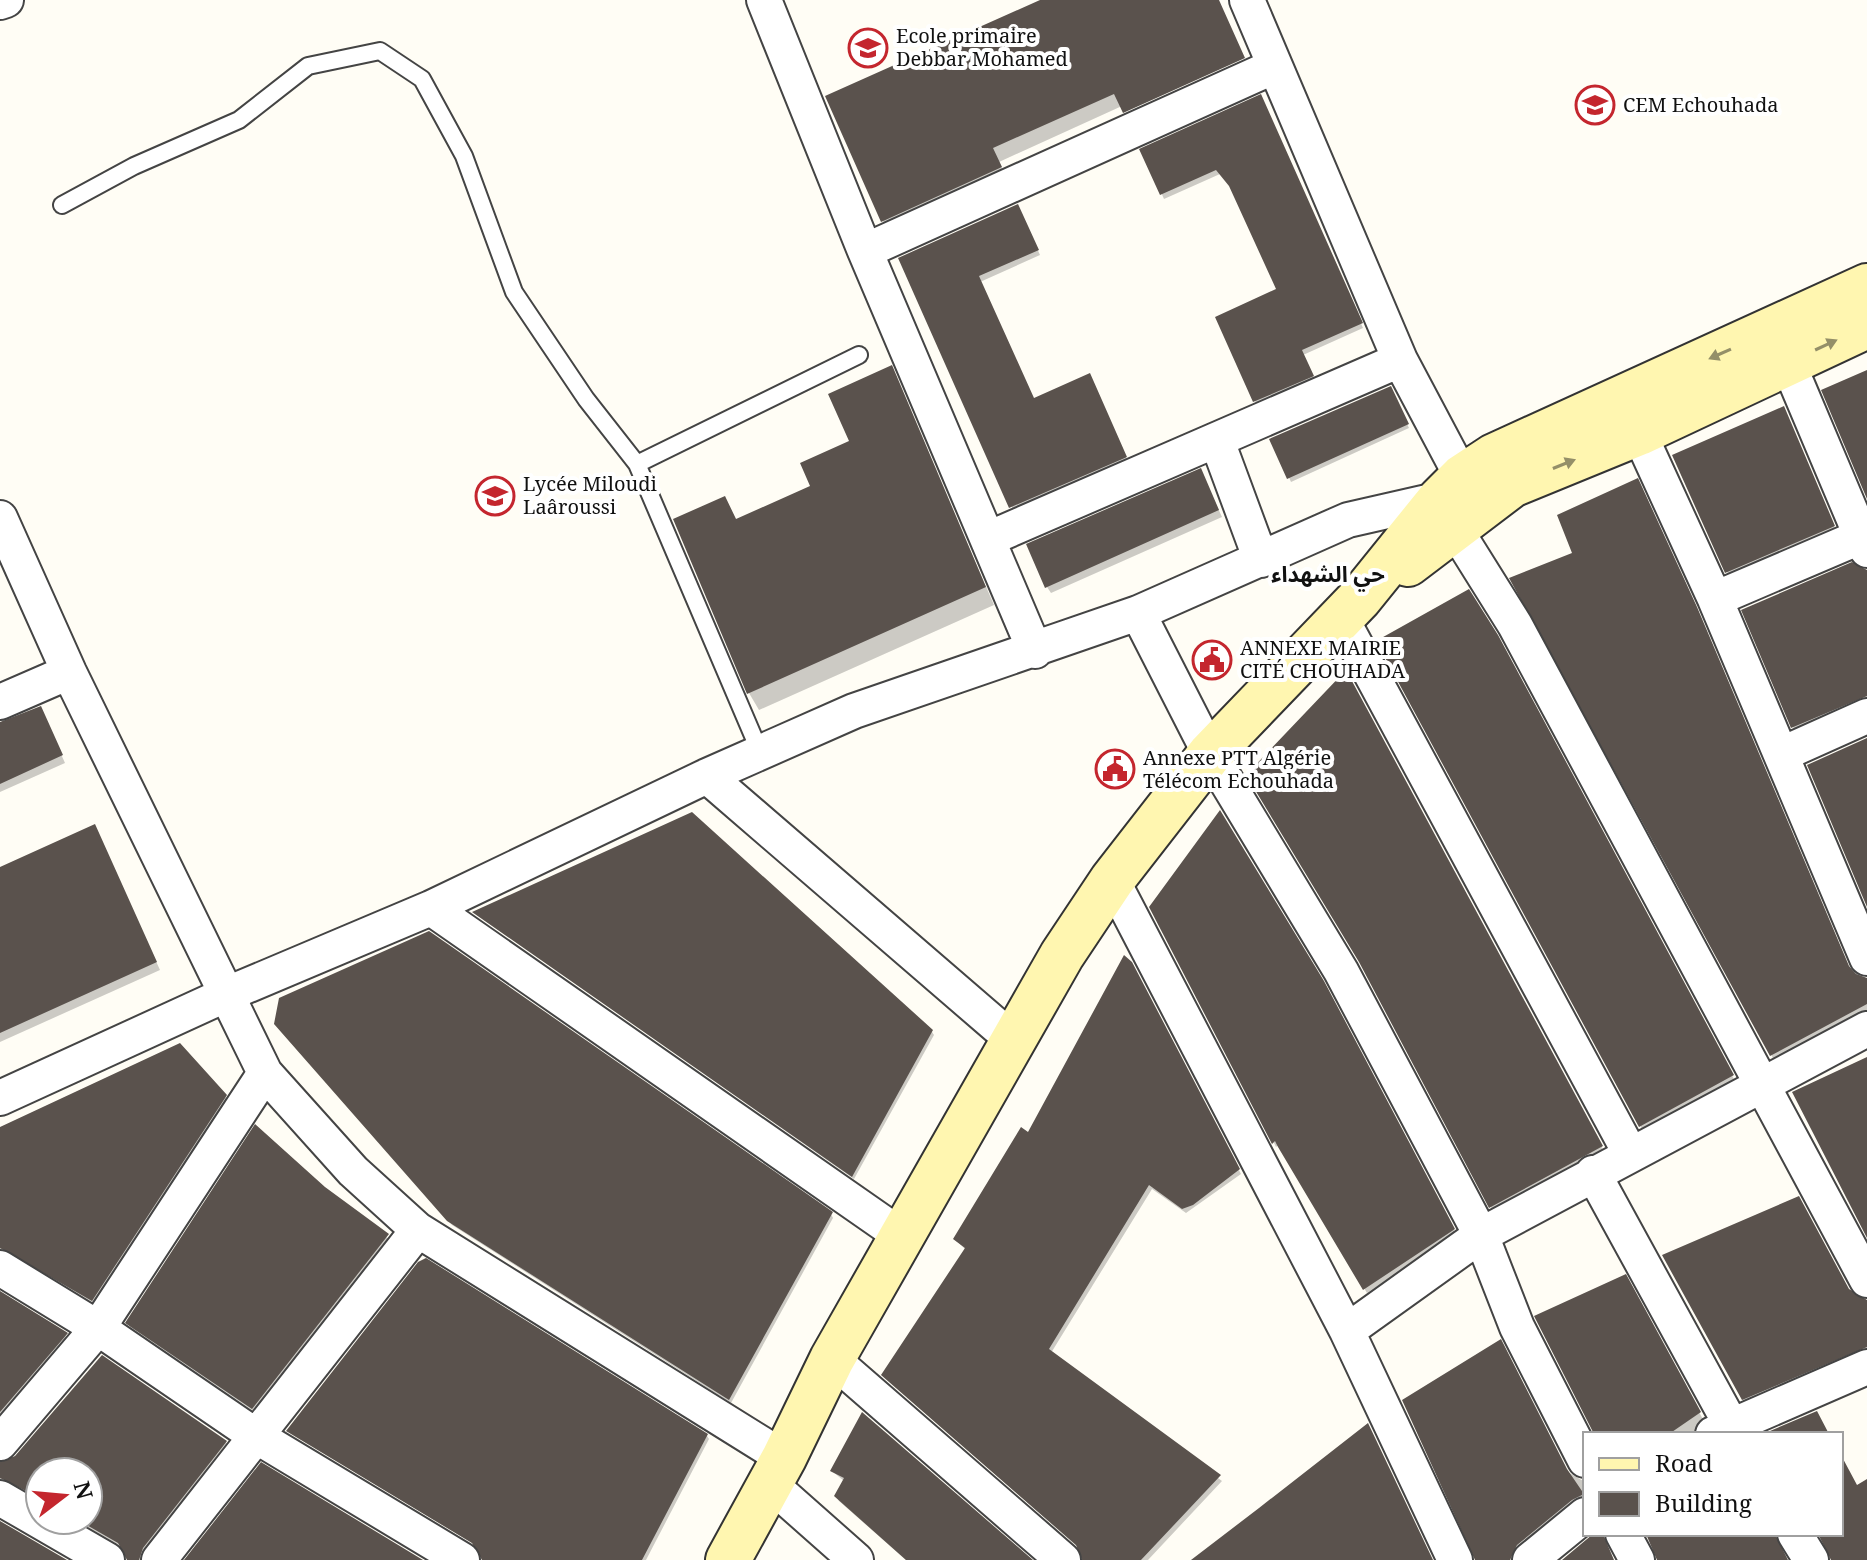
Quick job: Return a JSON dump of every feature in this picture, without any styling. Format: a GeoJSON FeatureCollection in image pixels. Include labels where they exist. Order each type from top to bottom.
{"type":"FeatureCollection","features":[{"type":"Feature","properties":{"kind":"street"},"geometry":{"type":"LineString","coordinates":[[0,2],[6,0]]}},
{"type":"Feature","properties":{"kind":"street"},"geometry":{"type":"LineString","coordinates":[[764,0],[865,251],[1035,651]]}},
{"type":"Feature","properties":{"kind":"street"},"geometry":{"type":"LineString","coordinates":[[1247,0],[1400,360],[1452,501],[1515,625],[1867,1280]]}},
{"type":"Feature","properties":{"kind":"street"},"geometry":{"type":"LineString","coordinates":[[865,251],[1275,66]]}},
{"type":"Feature","properties":{"kind":"street"},"geometry":{"type":"LineString","coordinates":[[728,1560],[832,1359],[1062,955],[1112,880],[1210,754],[1494,456],[1867,286]]}},
{"type":"Feature","properties":{"kind":"street"},"geometry":{"type":"LineString","coordinates":[[0,1098],[225,995],[431,908],[707,776],[854,711],[1138,613],[1348,520],[1452,501],[1512,485],[1639,433],[1867,326]]}},
{"type":"Feature","properties":{"kind":"street"},"geometry":{"type":"LineString","coordinates":[[988,539],[1400,360]]}},
{"type":"Feature","properties":{"kind":"street"},"geometry":{"type":"LineString","coordinates":[[1715,599],[1865,540],[1788,363]]}},
{"type":"Feature","properties":{"kind":"street"},"geometry":{"type":"LineString","coordinates":[[1639,433],[1782,754],[1855,894],[1867,958]]}},
{"type":"Feature","properties":{"kind":"street"},"geometry":{"type":"LineString","coordinates":[[1217,441],[1261,560]]}},
{"type":"Feature","properties":{"kind":"street"},"geometry":{"type":"LineString","coordinates":[[0,518],[69,672],[265,1073],[353,1171],[418,1230],[777,1470],[856,1560]]}},
{"type":"Feature","properties":{"kind":"street"},"geometry":{"type":"LineString","coordinates":[[1350,608],[1630,1153]]}},
{"type":"Feature","properties":{"kind":"street"},"geometry":{"type":"LineString","coordinates":[[1138,613],[1210,754],[1341,971],[1481,1235],[1517,1327],[1583,1456]]}},
{"type":"Feature","properties":{"kind":"street"},"geometry":{"type":"LineString","coordinates":[[0,702],[69,672]]}},
{"type":"Feature","properties":{"kind":"street"},"geometry":{"type":"LineString","coordinates":[[1782,754],[1867,716]]}},
{"type":"Feature","properties":{"kind":"street"},"geometry":{"type":"LineString","coordinates":[[707,776],[1013,1040]]}},
{"type":"Feature","properties":{"kind":"street"},"geometry":{"type":"LineString","coordinates":[[1112,880],[1347,1331],[1455,1560]]}},
{"type":"Feature","properties":{"kind":"street"},"geometry":{"type":"LineString","coordinates":[[431,908],[903,1237]]}},
{"type":"Feature","properties":{"kind":"street"},"geometry":{"type":"LineString","coordinates":[[1347,1331],[1481,1235],[1867,1029]]}},
{"type":"Feature","properties":{"kind":"street"},"geometry":{"type":"LineString","coordinates":[[0,1443],[98,1328],[265,1073]]}},
{"type":"Feature","properties":{"kind":"street"},"geometry":{"type":"LineString","coordinates":[[1593,1173],[1726,1431],[1867,1367]]}},
{"type":"Feature","properties":{"kind":"street"},"geometry":{"type":"LineString","coordinates":[[159,1560],[418,1230]]}},
{"type":"Feature","properties":{"kind":"street"},"geometry":{"type":"LineString","coordinates":[[0,1268],[98,1328],[256,1436],[462,1560]]}},
{"type":"Feature","properties":{"kind":"street"},"geometry":{"type":"LineString","coordinates":[[832,1359],[1063,1560]]}},
{"type":"Feature","properties":{"kind":"street"},"geometry":{"type":"LineString","coordinates":[[0,1498],[107,1560]]}},
{"type":"Feature","properties":{"kind":"street"},"geometry":{"type":"LineString","coordinates":[[1530,1560],[1583,1517]]}},
{"type":"Feature","properties":{"kind":"street"},"geometry":{"type":"LineString","coordinates":[[1624,1536],[1637,1560]]}},
{"type":"Feature","properties":{"kind":"street"},"geometry":{"type":"LineString","coordinates":[[1796,1536],[1811,1560]]}},
{"type":"Feature","properties":{"kind":"lane"},"geometry":{"type":"LineString","coordinates":[[62,205],[134,166],[239,120],[308,66],[380,51],[422,79],[464,156],[514,292],[586,399],[637,464],[760,752]]}},
{"type":"Feature","properties":{"kind":"lane"},"geometry":{"type":"LineString","coordinates":[[637,464],[859,355]]}},
{"type":"Feature","properties":{"kind":"building"},"geometry":{"type":"Polygon","coordinates":[[[1040,0],[1219,0],[1245,58],[1123,113],[1114,94],[993,148],[1002,167],[881,222],[825,96],[1040,0]]]}},
{"type":"Feature","properties":{"kind":"building"},"geometry":{"type":"Polygon","coordinates":[[[1261,94],[1363,323],[1302,350],[1314,376],[1253,402],[1215,317],[1276,289],[1229,186],[1216,170],[1160,195],[1139,149],[1261,94]]]}},
{"type":"Feature","properties":{"kind":"building"},"geometry":{"type":"Polygon","coordinates":[[[1018,204],[1039,250],[979,276],[1034,398],[1090,373],[1127,457],[1009,508],[898,258],[1018,204]]]}},
{"type":"Feature","properties":{"kind":"building"},"geometry":{"type":"Polygon","coordinates":[[[892,365],[986,587],[747,694],[673,519],[725,496],[736,519],[810,486],[800,463],[849,441],[828,394],[892,365]]]}},
{"type":"Feature","properties":{"kind":"building"},"geometry":{"type":"Polygon","coordinates":[[[1867,370],[1867,499],[1821,390],[1867,370]]]}},
{"type":"Feature","properties":{"kind":"building"},"geometry":{"type":"Polygon","coordinates":[[[1391,386],[1409,424],[1287,479],[1269,439],[1391,386]]]}},
{"type":"Feature","properties":{"kind":"building"},"geometry":{"type":"Polygon","coordinates":[[[1784,406],[1835,526],[1725,573],[1672,455],[1784,406]]]}},
{"type":"Feature","properties":{"kind":"building"},"geometry":{"type":"Polygon","coordinates":[[[1201,468],[1219,510],[1045,588],[1026,544],[1201,468]]]}},
{"type":"Feature","properties":{"kind":"building"},"geometry":{"type":"Polygon","coordinates":[[[1638,478],[1697,607],[1849,966],[1856,974],[1867,978],[1867,1004],[1770,1056],[1509,578],[1572,553],[1557,515],[1638,478]]]}},
{"type":"Feature","properties":{"kind":"building"},"geometry":{"type":"Polygon","coordinates":[[[1852,562],[1867,570],[1867,696],[1791,728],[1741,610],[1852,562]]]}},
{"type":"Feature","properties":{"kind":"building"},"geometry":{"type":"Polygon","coordinates":[[[1469,589],[1498,635],[1734,1075],[1639,1127],[1376,641],[1469,589]]]}},
{"type":"Feature","properties":{"kind":"building"},"geometry":{"type":"Polygon","coordinates":[[[1346,670],[1603,1146],[1489,1208],[1359,962],[1246,775],[1346,670]]]}},
{"type":"Feature","properties":{"kind":"building"},"geometry":{"type":"Polygon","coordinates":[[[41,706],[63,755],[0,784],[0,722],[41,706]]]}},
{"type":"Feature","properties":{"kind":"building"},"geometry":{"type":"Polygon","coordinates":[[[1867,738],[1867,907],[1807,765],[1867,738]]]}},
{"type":"Feature","properties":{"kind":"building"},"geometry":{"type":"Polygon","coordinates":[[[1220,810],[1324,981],[1455,1229],[1363,1290],[1275,1141],[1272,1144],[1149,907],[1220,810]]]}},
{"type":"Feature","properties":{"kind":"building"},"geometry":{"type":"Polygon","coordinates":[[[692,812],[933,1030],[852,1177],[472,912],[692,812]]]}},
{"type":"Feature","properties":{"kind":"building"},"geometry":{"type":"Polygon","coordinates":[[[95,824],[157,962],[0,1033],[0,867],[95,824]]]}},
{"type":"Feature","properties":{"kind":"building"},"geometry":{"type":"Polygon","coordinates":[[[429,931],[833,1212],[729,1400],[447,1221],[274,1024],[279,998],[429,931]]]}},
{"type":"Feature","properties":{"kind":"building"},"geometry":{"type":"Polygon","coordinates":[[[1124,955],[1132,962],[1240,1169],[1193,1205],[1182,1209],[1149,1185],[1049,1349],[1221,1475],[1141,1560],[1082,1560],[1076,1545],[881,1375],[965,1248],[953,1239],[1021,1127],[1028,1132],[1124,955]]]}},
{"type":"Feature","properties":{"kind":"building"},"geometry":{"type":"Polygon","coordinates":[[[180,1043],[227,1095],[92,1301],[0,1248],[0,1127],[180,1043]]]}},
{"type":"Feature","properties":{"kind":"building"},"geometry":{"type":"Polygon","coordinates":[[[1867,1057],[1867,1238],[1792,1092],[1867,1057]]]}},
{"type":"Feature","properties":{"kind":"building"},"geometry":{"type":"Polygon","coordinates":[[[255,1124],[325,1187],[389,1234],[252,1409],[125,1323],[255,1124]]]}},
{"type":"Feature","properties":{"kind":"building"},"geometry":{"type":"Polygon","coordinates":[[[1799,1196],[1849,1289],[1867,1300],[1867,1347],[1742,1400],[1662,1255],[1799,1196]]]}},
{"type":"Feature","properties":{"kind":"building"},"geometry":{"type":"Polygon","coordinates":[[[426,1258],[708,1434],[642,1560],[482,1560],[472,1543],[286,1431],[418,1262],[426,1258]]]}},
{"type":"Feature","properties":{"kind":"building"},"geometry":{"type":"Polygon","coordinates":[[[1626,1274],[1701,1412],[1672,1432],[1593,1432],[1534,1316],[1626,1274]]]}},
{"type":"Feature","properties":{"kind":"building"},"geometry":{"type":"Polygon","coordinates":[[[0,1291],[68,1333],[0,1412],[0,1291]]]}},
{"type":"Feature","properties":{"kind":"building"},"geometry":{"type":"Polygon","coordinates":[[[1501,1339],[1583,1494],[1517,1545],[1510,1560],[1475,1560],[1402,1400],[1501,1339]]]}},
{"type":"Feature","properties":{"kind":"building"},"geometry":{"type":"Polygon","coordinates":[[[102,1355],[227,1441],[143,1548],[139,1560],[127,1560],[118,1543],[104,1535],[104,1456],[24,1456],[24,1490],[0,1478],[0,1462],[15,1456],[102,1355]]]}},
{"type":"Feature","properties":{"kind":"building"},"geometry":{"type":"Polygon","coordinates":[[[1817,1411],[1828,1432],[1768,1432],[1817,1411]]]}},
{"type":"Feature","properties":{"kind":"building"},"geometry":{"type":"Polygon","coordinates":[[[862,1412],[1033,1560],[906,1560],[834,1496],[844,1478],[830,1471],[862,1412]]]}},
{"type":"Feature","properties":{"kind":"building"},"geometry":{"type":"Polygon","coordinates":[[[1368,1423],[1433,1560],[1191,1560],[1259,1508],[1368,1423]]]}},
{"type":"Feature","properties":{"kind":"building"},"geometry":{"type":"Polygon","coordinates":[[[1843,1459],[1857,1485],[1867,1479],[1867,1560],[1831,1560],[1819,1536],[1843,1536],[1843,1459]]]}},
{"type":"Feature","properties":{"kind":"building"},"geometry":{"type":"Polygon","coordinates":[[[261,1462],[423,1560],[184,1560],[261,1462]]]}},
{"type":"Feature","properties":{"kind":"building"},"geometry":{"type":"Polygon","coordinates":[[[0,1521],[67,1560],[0,1560],[0,1521]]]}},
{"type":"Feature","properties":{"kind":"building"},"geometry":{"type":"Polygon","coordinates":[[[1591,1536],[1604,1536],[1614,1560],[1562,1560],[1591,1536]]]}},
{"type":"Feature","properties":{"kind":"building"},"geometry":{"type":"Polygon","coordinates":[[[1647,1536],[1776,1536],[1788,1560],[1657,1560],[1647,1536]]]}},
{"type":"Feature","properties":{"kind":"place","name":"Ecole primaire Debbar Mohamed"},"geometry":{"type":"Point","coordinates":[868,48]}},
{"type":"Feature","properties":{"kind":"place","name":"CEM Echouhada"},"geometry":{"type":"Point","coordinates":[1595,105]}},
{"type":"Feature","properties":{"kind":"place","name":"Lycée Miloudi Laâroussi"},"geometry":{"type":"Point","coordinates":[495,496]}},
{"type":"Feature","properties":{"kind":"place","name":"ANNEXE MAIRIE CITÉ CHOUHADA"},"geometry":{"type":"Point","coordinates":[1212,660]}},
{"type":"Feature","properties":{"kind":"place","name":"Annexe PTT Algérie Télécom Echouhada"},"geometry":{"type":"Point","coordinates":[1115,769]}},
{"type":"Feature","properties":{"kind":"district","name":"حي الشهداء"},"geometry":{"type":"Point","coordinates":[1328,574]}}]}
